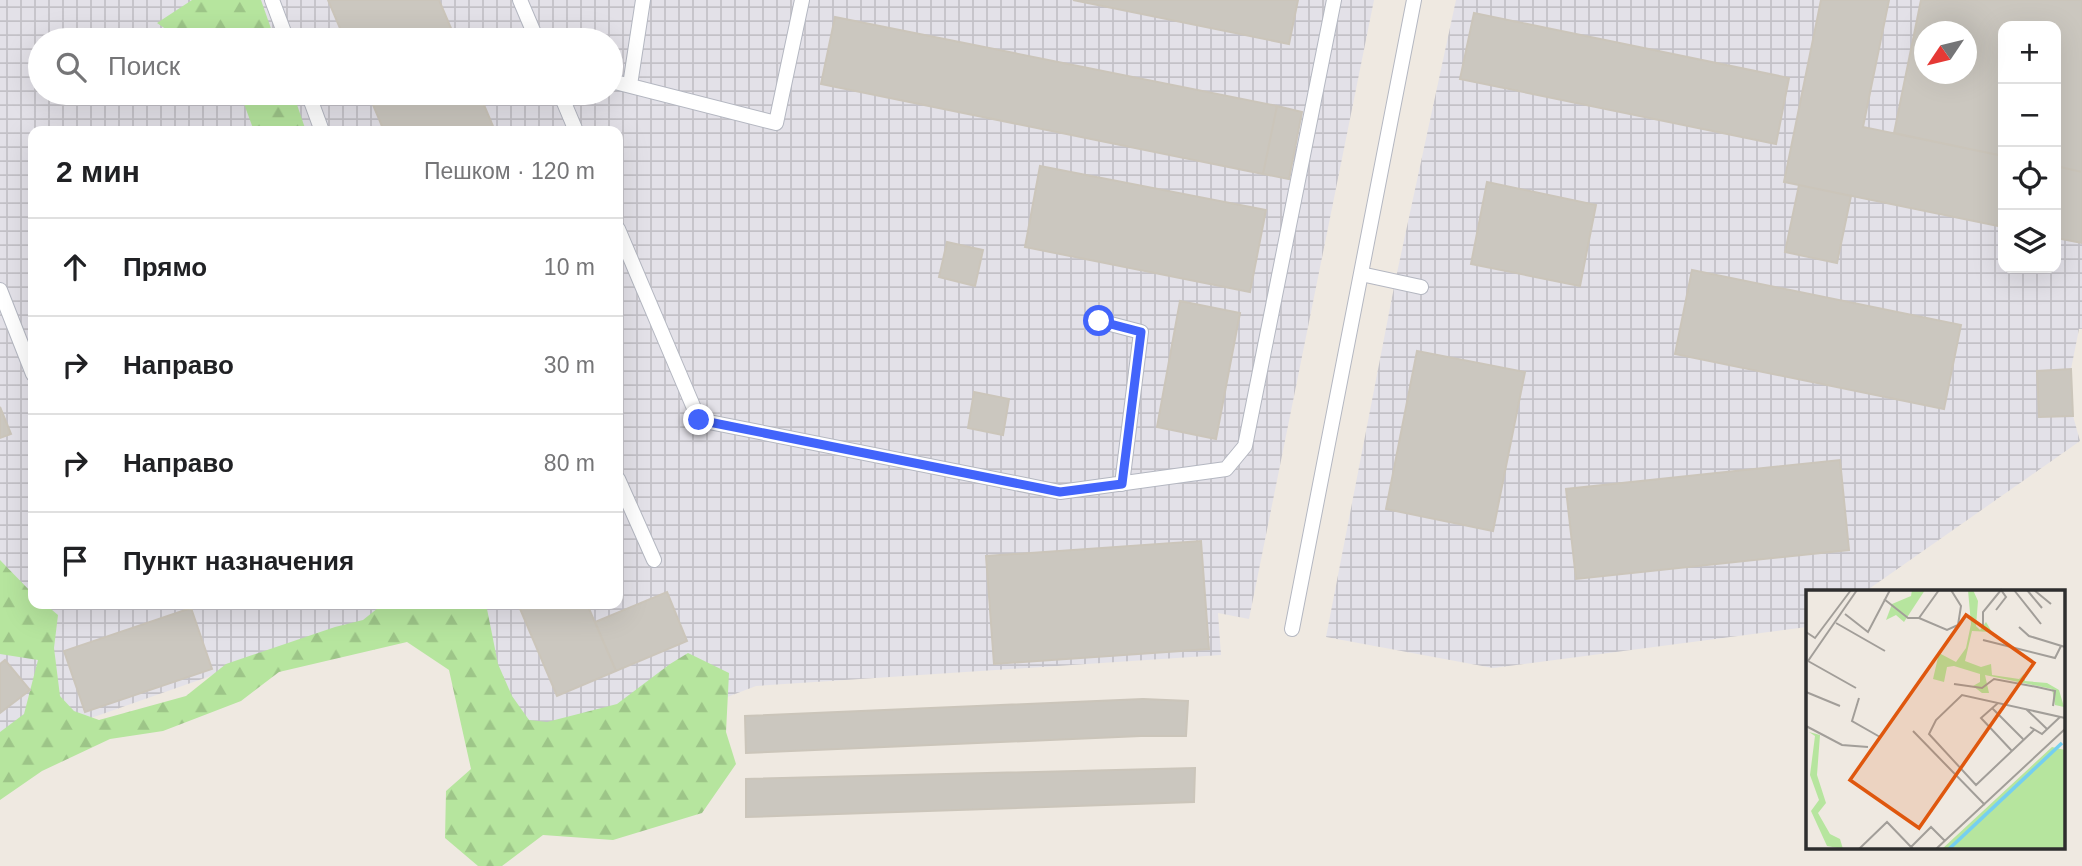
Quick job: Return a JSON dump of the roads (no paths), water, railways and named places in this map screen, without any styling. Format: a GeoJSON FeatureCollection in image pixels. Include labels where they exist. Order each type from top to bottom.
{"type":"FeatureCollection","features":[{"type":"Feature","properties":{"kind":"lane"},"geometry":{"type":"LineString","coordinates":[[272,0],[282,28]]}},
{"type":"Feature","properties":{"kind":"lane"},"geometry":{"type":"LineString","coordinates":[[520,0],[532,28]]}},
{"type":"Feature","properties":{"kind":"lane"},"geometry":{"type":"LineString","coordinates":[[630,85],[643,0]]}},
{"type":"Feature","properties":{"kind":"lane"},"geometry":{"type":"LineString","coordinates":[[623,84],[776,123],[802,0]]}},
{"type":"Feature","properties":{"kind":"lane"},"geometry":{"type":"LineString","coordinates":[[623,241],[699,420],[1060,492],[1226,469],[1245,446],[1334,0]]}},
{"type":"Feature","properties":{"kind":"lane"},"geometry":{"type":"LineString","coordinates":[[1292,629],[1414,0]]}},
{"type":"Feature","properties":{"kind":"lane"},"geometry":{"type":"LineString","coordinates":[[312,105],[320,126]]}},
{"type":"Feature","properties":{"kind":"lane"},"geometry":{"type":"LineString","coordinates":[[565,105],[574,126]]}},
{"type":"Feature","properties":{"kind":"lane"},"geometry":{"type":"LineString","coordinates":[[1361,274],[1421,287]]}},
{"type":"Feature","properties":{"kind":"lane"},"geometry":{"type":"LineString","coordinates":[[0,290],[28,361]]}},
{"type":"Feature","properties":{"kind":"lane"},"geometry":{"type":"LineString","coordinates":[[1099,321],[1141,332],[1122,484]]}},
{"type":"Feature","properties":{"kind":"lane"},"geometry":{"type":"LineString","coordinates":[[623,490],[654,560]]}}]}
